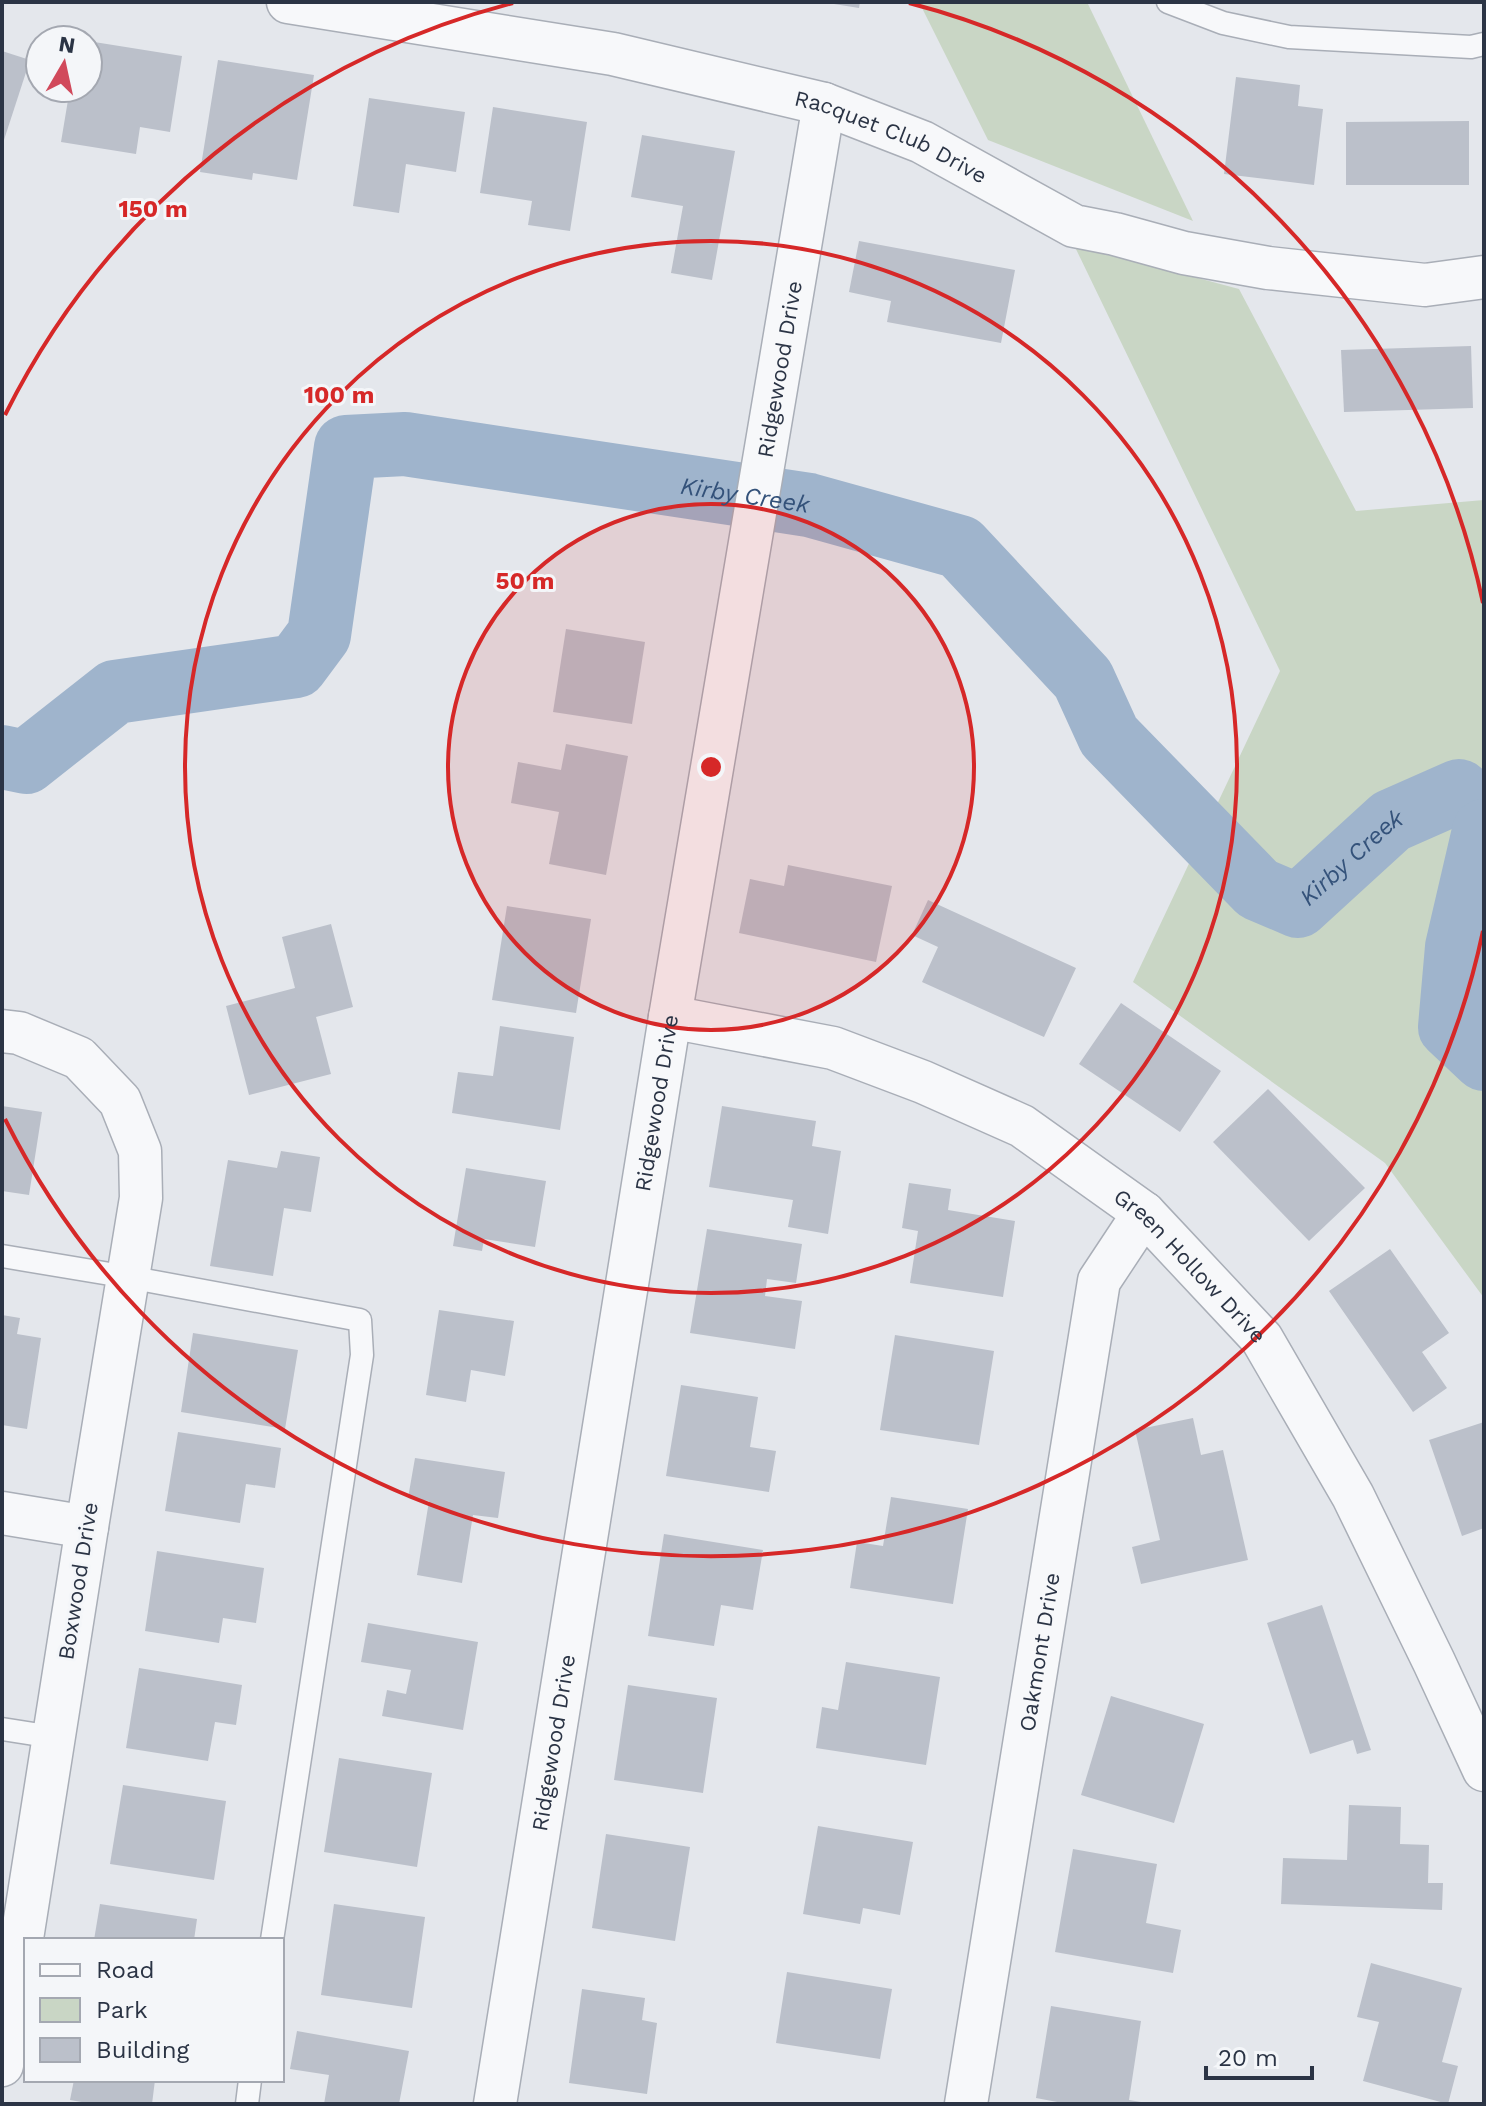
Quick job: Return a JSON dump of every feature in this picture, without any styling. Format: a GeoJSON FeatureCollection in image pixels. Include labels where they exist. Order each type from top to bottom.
{"type":"FeatureCollection","features":[{"type":"Feature","properties":{"kind":"street","name":"Racquet Club Drive"},"geometry":{"type":"LineString","coordinates":[[288,2],[430,13],[824,104],[922,142],[1074,226],[1184,253],[1268,268],[1425,285],[1484,277]]}},
{"type":"Feature","properties":{"kind":"street","name":"Ridgewood Drive"},"geometry":{"type":"LineString","coordinates":[[495,2104],[670,1017],[824,104]]}},
{"type":"Feature","properties":{"kind":"street","name":"Green Hollow Drive"},"geometry":{"type":"LineString","coordinates":[[670,1017],[833,1048],[923,1082],[1022,1126],[1144,1213],[1262,1339],[1353,1496],[1484,1770]]}},
{"type":"Feature","properties":{"kind":"street","name":"Boxwood Drive"},"geometry":{"type":"LineString","coordinates":[[2,1031],[19,1033],[79,1058],[120,1101],[140,1151],[141,1198],[7,2005],[2,2065]]}},
{"type":"Feature","properties":{"kind":"street","name":"Oakmont Drive"},"geometry":{"type":"LineString","coordinates":[[966,2104],[1099,1281],[1144,1213]]}},
{"type":"Feature","properties":{"kind":"street"},"geometry":{"type":"LineString","coordinates":[[2,1513],[87,1527]]}},
{"type":"Feature","properties":{"kind":"lane"},"geometry":{"type":"LineString","coordinates":[[1168,2],[1223,23],[1289,37],[1471,47],[1484,44]]}},
{"type":"Feature","properties":{"kind":"lane"},"geometry":{"type":"LineString","coordinates":[[2,1256],[360,1320],[362,1355],[272,1938]]}},
{"type":"Feature","properties":{"kind":"lane"},"geometry":{"type":"LineString","coordinates":[[2,1729],[53,1737]]}},
{"type":"Feature","properties":{"kind":"lane"},"geometry":{"type":"LineString","coordinates":[[247,2104],[250,2082]]}},
{"type":"Feature","properties":{"kind":"green space"},"geometry":{"type":"Polygon","coordinates":[[[919,2],[1087,2],[1193,221],[988,140],[919,2]]]}},
{"type":"Feature","properties":{"kind":"green space"},"geometry":{"type":"Polygon","coordinates":[[[1074,245],[1239,289],[1356,511],[1484,500],[1484,1298],[1385,1163],[1133,982],[1280,671],[1074,245]]]}},
{"type":"Feature","properties":{"kind":"building"},"geometry":{"type":"Polygon","coordinates":[[[835,2],[860,2],[859,8],[835,2]]]}},
{"type":"Feature","properties":{"kind":"building"},"geometry":{"type":"Polygon","coordinates":[[[104,44],[182,56],[170,132],[140,127],[136,154],[61,142],[67,104],[104,104],[104,44]]]}},
{"type":"Feature","properties":{"kind":"building"},"geometry":{"type":"Polygon","coordinates":[[[2,51],[24,58],[24,78],[2,143],[2,51]]]}},
{"type":"Feature","properties":{"kind":"building"},"geometry":{"type":"Polygon","coordinates":[[[218,60],[314,75],[297,180],[253,173],[252,180],[200,172],[218,60]]]}},
{"type":"Feature","properties":{"kind":"building"},"geometry":{"type":"Polygon","coordinates":[[[1236,77],[1300,85],[1298,106],[1323,109],[1314,185],[1224,174],[1236,77]]]}},
{"type":"Feature","properties":{"kind":"building"},"geometry":{"type":"Polygon","coordinates":[[[369,98],[465,112],[456,172],[406,164],[399,213],[353,206],[369,98]]]}},
{"type":"Feature","properties":{"kind":"building"},"geometry":{"type":"Polygon","coordinates":[[[493,107],[587,122],[570,231],[528,225],[532,201],[480,193],[493,107]]]}},
{"type":"Feature","properties":{"kind":"building"},"geometry":{"type":"Polygon","coordinates":[[[1469,121],[1469,185],[1346,185],[1346,122],[1469,121]]]}},
{"type":"Feature","properties":{"kind":"building"},"geometry":{"type":"Polygon","coordinates":[[[642,135],[735,151],[712,280],[671,273],[683,206],[631,197],[642,135]]]}},
{"type":"Feature","properties":{"kind":"building"},"geometry":{"type":"Polygon","coordinates":[[[859,241],[1015,270],[1001,343],[887,322],[891,301],[849,292],[859,241]]]}},
{"type":"Feature","properties":{"kind":"building"},"geometry":{"type":"Polygon","coordinates":[[[1471,346],[1473,408],[1344,412],[1341,350],[1471,346]]]}},
{"type":"Feature","properties":{"kind":"building"},"geometry":{"type":"Polygon","coordinates":[[[566,629],[645,642],[632,724],[553,712],[566,629]]]}},
{"type":"Feature","properties":{"kind":"building"},"geometry":{"type":"Polygon","coordinates":[[[566,744],[628,756],[606,875],[549,864],[559,812],[511,803],[518,762],[561,770],[566,744]]]}},
{"type":"Feature","properties":{"kind":"building"},"geometry":{"type":"Polygon","coordinates":[[[788,865],[892,886],[876,962],[739,933],[750,879],[784,886],[788,865]]]}},
{"type":"Feature","properties":{"kind":"building"},"geometry":{"type":"Polygon","coordinates":[[[928,900],[1076,968],[1044,1037],[922,982],[938,947],[912,935],[928,900]]]}},
{"type":"Feature","properties":{"kind":"building"},"geometry":{"type":"Polygon","coordinates":[[[507,906],[591,919],[576,1013],[492,1000],[507,906]]]}},
{"type":"Feature","properties":{"kind":"building"},"geometry":{"type":"Polygon","coordinates":[[[331,924],[353,1007],[316,1017],[331,1074],[249,1095],[226,1006],[295,988],[282,937],[331,924]]]}},
{"type":"Feature","properties":{"kind":"building"},"geometry":{"type":"Polygon","coordinates":[[[1121,1003],[1221,1071],[1180,1132],[1079,1064],[1121,1003]]]}},
{"type":"Feature","properties":{"kind":"building"},"geometry":{"type":"Polygon","coordinates":[[[500,1026],[574,1037],[560,1130],[452,1113],[458,1072],[493,1076],[500,1026]]]}},
{"type":"Feature","properties":{"kind":"building"},"geometry":{"type":"Polygon","coordinates":[[[1268,1089],[1365,1188],[1309,1241],[1213,1142],[1268,1089]]]}},
{"type":"Feature","properties":{"kind":"building"},"geometry":{"type":"Polygon","coordinates":[[[2,1106],[42,1112],[29,1195],[2,1191],[2,1106]]]}},
{"type":"Feature","properties":{"kind":"building"},"geometry":{"type":"Polygon","coordinates":[[[722,1106],[816,1121],[812,1146],[841,1151],[828,1234],[788,1227],[793,1200],[709,1187],[722,1106]]]}},
{"type":"Feature","properties":{"kind":"building"},"geometry":{"type":"Polygon","coordinates":[[[281,1151],[320,1157],[311,1212],[284,1208],[273,1276],[210,1266],[228,1160],[277,1168],[281,1151]]]}},
{"type":"Feature","properties":{"kind":"building"},"geometry":{"type":"Polygon","coordinates":[[[466,1168],[546,1181],[535,1247],[484,1239],[482,1251],[453,1246],[466,1168]]]}},
{"type":"Feature","properties":{"kind":"building"},"geometry":{"type":"Polygon","coordinates":[[[909,1183],[951,1189],[948,1210],[1015,1221],[1003,1297],[910,1283],[918,1231],[902,1228],[909,1183]]]}},
{"type":"Feature","properties":{"kind":"building"},"geometry":{"type":"Polygon","coordinates":[[[707,1229],[802,1244],[796,1283],[767,1279],[765,1296],[802,1301],[795,1349],[690,1333],[707,1229]]]}},
{"type":"Feature","properties":{"kind":"building"},"geometry":{"type":"Polygon","coordinates":[[[1390,1249],[1449,1333],[1422,1352],[1447,1388],[1413,1412],[1329,1291],[1390,1249]]]}},
{"type":"Feature","properties":{"kind":"building"},"geometry":{"type":"Polygon","coordinates":[[[439,1310],[514,1321],[505,1376],[471,1370],[466,1402],[426,1395],[439,1310]]]}},
{"type":"Feature","properties":{"kind":"building"},"geometry":{"type":"Polygon","coordinates":[[[2,1315],[20,1318],[17,1334],[41,1338],[27,1429],[2,1425],[2,1315]]]}},
{"type":"Feature","properties":{"kind":"building"},"geometry":{"type":"Polygon","coordinates":[[[193,1333],[298,1350],[285,1429],[181,1412],[193,1333]]]}},
{"type":"Feature","properties":{"kind":"building"},"geometry":{"type":"Polygon","coordinates":[[[895,1335],[994,1351],[979,1445],[880,1430],[895,1335]]]}},
{"type":"Feature","properties":{"kind":"building"},"geometry":{"type":"Polygon","coordinates":[[[681,1385],[758,1397],[750,1447],[776,1451],[769,1492],[666,1476],[681,1385]]]}},
{"type":"Feature","properties":{"kind":"building"},"geometry":{"type":"Polygon","coordinates":[[[1193,1418],[1201,1455],[1223,1450],[1248,1560],[1141,1584],[1132,1547],[1160,1540],[1135,1430],[1193,1418]]]}},
{"type":"Feature","properties":{"kind":"building"},"geometry":{"type":"Polygon","coordinates":[[[1484,1422],[1484,1528],[1462,1536],[1429,1440],[1484,1422]]]}},
{"type":"Feature","properties":{"kind":"building"},"geometry":{"type":"Polygon","coordinates":[[[178,1432],[281,1448],[275,1488],[246,1484],[240,1523],[165,1511],[178,1432]]]}},
{"type":"Feature","properties":{"kind":"building"},"geometry":{"type":"Polygon","coordinates":[[[415,1458],[505,1472],[498,1518],[473,1515],[462,1583],[417,1575],[429,1501],[408,1498],[415,1458]]]}},
{"type":"Feature","properties":{"kind":"building"},"geometry":{"type":"Polygon","coordinates":[[[891,1497],[968,1509],[953,1604],[850,1588],[857,1542],[883,1546],[891,1497]]]}},
{"type":"Feature","properties":{"kind":"building"},"geometry":{"type":"Polygon","coordinates":[[[664,1534],[763,1550],[753,1610],[721,1605],[714,1646],[648,1636],[664,1534]]]}},
{"type":"Feature","properties":{"kind":"building"},"geometry":{"type":"Polygon","coordinates":[[[157,1551],[264,1568],[256,1623],[223,1618],[219,1643],[145,1631],[157,1551]]]}},
{"type":"Feature","properties":{"kind":"building"},"geometry":{"type":"Polygon","coordinates":[[[1322,1605],[1371,1750],[1357,1754],[1353,1740],[1310,1754],[1267,1623],[1322,1605]]]}},
{"type":"Feature","properties":{"kind":"building"},"geometry":{"type":"Polygon","coordinates":[[[368,1623],[478,1642],[463,1730],[382,1716],[387,1690],[406,1694],[411,1670],[361,1662],[368,1623]]]}},
{"type":"Feature","properties":{"kind":"building"},"geometry":{"type":"Polygon","coordinates":[[[846,1662],[940,1677],[926,1765],[816,1748],[822,1707],[838,1710],[846,1662]]]}},
{"type":"Feature","properties":{"kind":"building"},"geometry":{"type":"Polygon","coordinates":[[[139,1668],[242,1685],[236,1725],[215,1722],[208,1761],[126,1748],[139,1668]]]}},
{"type":"Feature","properties":{"kind":"building"},"geometry":{"type":"Polygon","coordinates":[[[628,1685],[717,1698],[703,1793],[614,1780],[628,1685]]]}},
{"type":"Feature","properties":{"kind":"building"},"geometry":{"type":"Polygon","coordinates":[[[1111,1696],[1204,1724],[1174,1823],[1081,1795],[1111,1696]]]}},
{"type":"Feature","properties":{"kind":"building"},"geometry":{"type":"Polygon","coordinates":[[[339,1758],[432,1773],[417,1867],[324,1852],[339,1758]]]}},
{"type":"Feature","properties":{"kind":"building"},"geometry":{"type":"Polygon","coordinates":[[[123,1785],[226,1801],[214,1880],[110,1864],[123,1785]]]}},
{"type":"Feature","properties":{"kind":"building"},"geometry":{"type":"Polygon","coordinates":[[[1349,1805],[1401,1807],[1400,1844],[1429,1845],[1428,1883],[1443,1883],[1442,1910],[1281,1904],[1283,1858],[1347,1860],[1349,1805]]]}},
{"type":"Feature","properties":{"kind":"building"},"geometry":{"type":"Polygon","coordinates":[[[818,1826],[913,1842],[900,1915],[863,1908],[860,1924],[803,1914],[818,1826]]]}},
{"type":"Feature","properties":{"kind":"building"},"geometry":{"type":"Polygon","coordinates":[[[606,1834],[690,1847],[675,1941],[592,1928],[606,1834]]]}},
{"type":"Feature","properties":{"kind":"building"},"geometry":{"type":"Polygon","coordinates":[[[1073,1849],[1157,1864],[1146,1923],[1181,1930],[1173,1973],[1055,1952],[1073,1849]]]}},
{"type":"Feature","properties":{"kind":"building"},"geometry":{"type":"Polygon","coordinates":[[[100,1904],[197,1919],[194,1938],[94,1938],[100,1904]]]}},
{"type":"Feature","properties":{"kind":"building"},"geometry":{"type":"Polygon","coordinates":[[[334,1904],[425,1917],[412,2008],[321,1995],[334,1904]]]}},
{"type":"Feature","properties":{"kind":"building"},"geometry":{"type":"Polygon","coordinates":[[[1371,1963],[1462,1988],[1442,2062],[1458,2066],[1448,2104],[1363,2081],[1379,2022],[1357,2017],[1371,1963]]]}},
{"type":"Feature","properties":{"kind":"building"},"geometry":{"type":"Polygon","coordinates":[[[787,1972],[892,1989],[880,2059],[776,2043],[787,1972]]]}},
{"type":"Feature","properties":{"kind":"building"},"geometry":{"type":"Polygon","coordinates":[[[582,1989],[645,1998],[642,2020],[657,2023],[647,2094],[569,2083],[582,1989]]]}},
{"type":"Feature","properties":{"kind":"building"},"geometry":{"type":"Polygon","coordinates":[[[1051,2006],[1141,2021],[1129,2100],[1141,2104],[1068,2104],[1036,2098],[1051,2006]]]}},
{"type":"Feature","properties":{"kind":"building"},"geometry":{"type":"Polygon","coordinates":[[[297,2031],[409,2051],[399,2104],[324,2104],[329,2075],[290,2069],[297,2031]]]}},
{"type":"Feature","properties":{"kind":"building"},"geometry":{"type":"Polygon","coordinates":[[[74,2082],[155,2082],[152,2104],[93,2104],[70,2100],[74,2082]]]}},
{"type":"Feature","properties":{"kind":"waterway","name":"Kirby Creek"},"geometry":{"type":"LineString","coordinates":[[2,757],[26,762],[115,692],[296,666],[319,635],[346,447],[405,444],[809,505],[960,547],[1083,679],[1109,736],[1258,889],[1298,906],[1391,821],[1459,791],[1484,814]]}},
{"type":"Feature","properties":{"kind":"waterway","name":"Kirby Creek"},"geometry":{"type":"LineString","coordinates":[[1484,831],[1457,947],[1450,1027],[1484,1059]]}}]}
